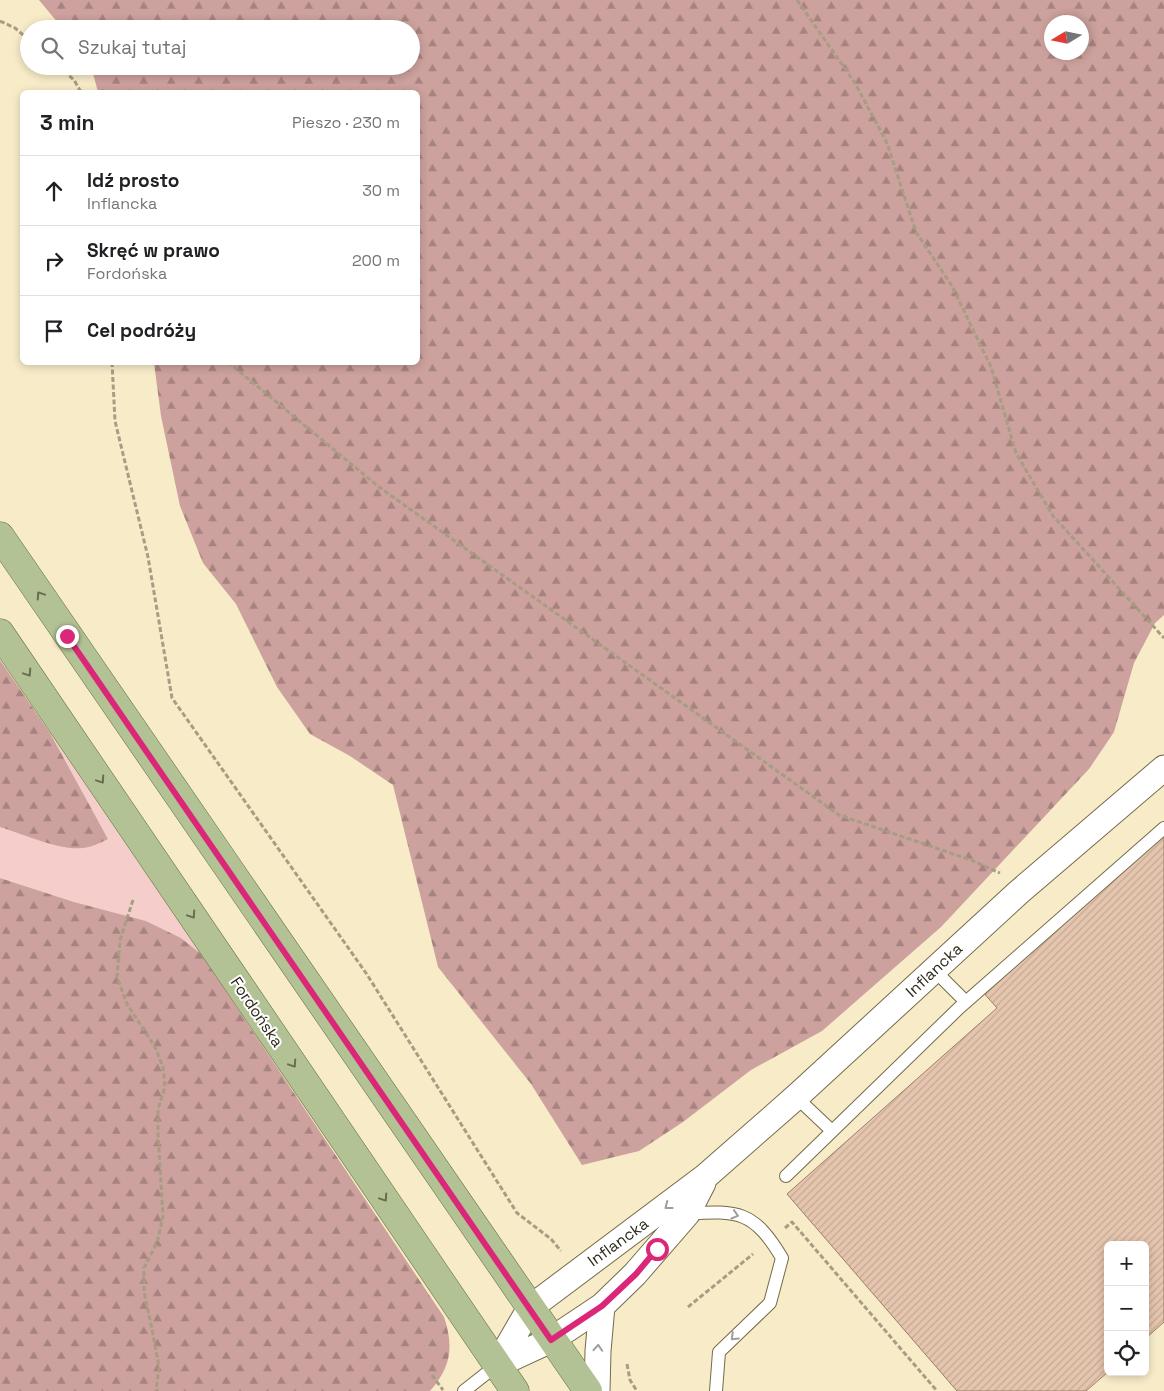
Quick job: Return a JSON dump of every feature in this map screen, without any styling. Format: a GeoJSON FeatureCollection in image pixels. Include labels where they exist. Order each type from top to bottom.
{"type":"FeatureCollection","features":[{"type":"Feature","properties":{"kind":"main road"},"geometry":{"type":"LineString","coordinates":[[0,536],[551,1340],[588,1391]]}},
{"type":"Feature","properties":{"kind":"main road","name":"Fordońska"},"geometry":{"type":"LineString","coordinates":[[0,632],[515,1391]]}},
{"type":"Feature","properties":{"kind":"street","name":"Inflancka"},"geometry":{"type":"LineString","coordinates":[[530,1308],[706,1176],[1020,892],[1164,768]]}},
{"type":"Feature","properties":{"kind":"street","name":"Inflancka"},"geometry":{"type":"LineString","coordinates":[[497,1366],[551,1340],[602,1306],[636,1274],[687,1214],[706,1176]]}},
{"type":"Feature","properties":{"kind":"street"},"geometry":{"type":"LineString","coordinates":[[597,1391],[602,1306]]}},
{"type":"Feature","properties":{"kind":"street"},"geometry":{"type":"LineString","coordinates":[[497,1366],[530,1308]]}},
{"type":"Feature","properties":{"kind":"lane"},"geometry":{"type":"LineString","coordinates":[[786,1176],[966,1002],[1164,828]]}},
{"type":"Feature","properties":{"kind":"lane"},"geometry":{"type":"LineString","coordinates":[[934,970],[966,1002]]}},
{"type":"Feature","properties":{"kind":"lane"},"geometry":{"type":"LineString","coordinates":[[796,1096],[832,1131]]}},
{"type":"Feature","properties":{"kind":"lane"},"geometry":{"type":"LineString","coordinates":[[687,1214],[717,1211],[734,1213],[759,1225],[771,1239],[782,1258],[770,1303],[719,1352],[716,1391]]}},
{"type":"Feature","properties":{"kind":"lane"},"geometry":{"type":"LineString","coordinates":[[464,1391],[497,1366]]}},
{"type":"Feature","properties":{"kind":"path"},"geometry":{"type":"LineString","coordinates":[[797,0],[855,83],[887,143],[916,232],[952,286],[991,367],[1016,453],[1052,516],[1164,638]]}},
{"type":"Feature","properties":{"kind":"path"},"geometry":{"type":"LineString","coordinates":[[0,21],[20,33]]}},
{"type":"Feature","properties":{"kind":"path"},"geometry":{"type":"LineString","coordinates":[[68,75],[80,90]]}},
{"type":"Feature","properties":{"kind":"path"},"geometry":{"type":"LineString","coordinates":[[112,365],[115,421],[148,557],[172,698],[366,973],[517,1213],[551,1239],[578,1272]]}},
{"type":"Feature","properties":{"kind":"path"},"geometry":{"type":"LineString","coordinates":[[232,365],[379,487],[839,815],[971,860],[1003,874],[1020,892]]}},
{"type":"Feature","properties":{"kind":"path"},"geometry":{"type":"LineString","coordinates":[[133,900],[120,940],[117,977],[127,1004],[155,1047],[163,1067],[165,1087],[158,1109],[163,1216],[157,1243],[144,1268],[144,1292],[159,1367],[156,1391]]}},
{"type":"Feature","properties":{"kind":"path"},"geometry":{"type":"LineString","coordinates":[[688,1307],[792,1222],[937,1391]]}},
{"type":"Feature","properties":{"kind":"path"},"geometry":{"type":"LineString","coordinates":[[626,1363],[630,1380],[638,1391]]}},
{"type":"Feature","properties":{"kind":"path"},"geometry":{"type":"LineString","coordinates":[[432,1375],[443,1391]]}},
{"type":"Feature","properties":{"kind":"shaded area"},"geometry":{"type":"Polygon","coordinates":[[[50,733],[201,954],[181,938],[146,921],[74,902],[0,878],[0,827],[64,847],[108,839],[50,733]]]}},
{"type":"Feature","properties":{"kind":"green space"},"geometry":{"type":"Polygon","coordinates":[[[39,0],[1164,0],[1164,615],[1155,623],[1134,663],[1114,732],[1089,769],[941,927],[822,1031],[751,1070],[683,1122],[639,1151],[582,1165],[531,1084],[438,967],[393,785],[350,756],[310,734],[277,687],[236,604],[203,563],[180,506],[161,416],[154,365],[420,365],[420,90],[97,90],[93,75],[420,75],[420,20],[56,20],[39,0]]]}},
{"type":"Feature","properties":{"kind":"green space"},"geometry":{"type":"Polygon","coordinates":[[[0,660],[50,733],[108,839],[90,847],[64,847],[30,838],[0,827],[0,660]]]}},
{"type":"Feature","properties":{"kind":"green space"},"geometry":{"type":"Polygon","coordinates":[[[0,878],[74,902],[146,921],[181,938],[201,954],[444,1317],[449,1338],[449,1356],[442,1374],[430,1391],[0,1391],[0,878]]]}},
{"type":"Feature","properties":{"kind":"building"},"geometry":{"type":"Polygon","coordinates":[[[1164,833],[1164,1322],[1149,1335],[1149,1241],[1104,1241],[1104,1375],[1086,1391],[957,1391],[787,1194],[997,1008],[982,991],[1164,833]]]}},
{"type":"Feature","properties":{"kind":"route"},"geometry":{"type":"LineString","coordinates":[[67,636],[551,1340],[602,1306],[636,1274],[657,1249]]}}]}
